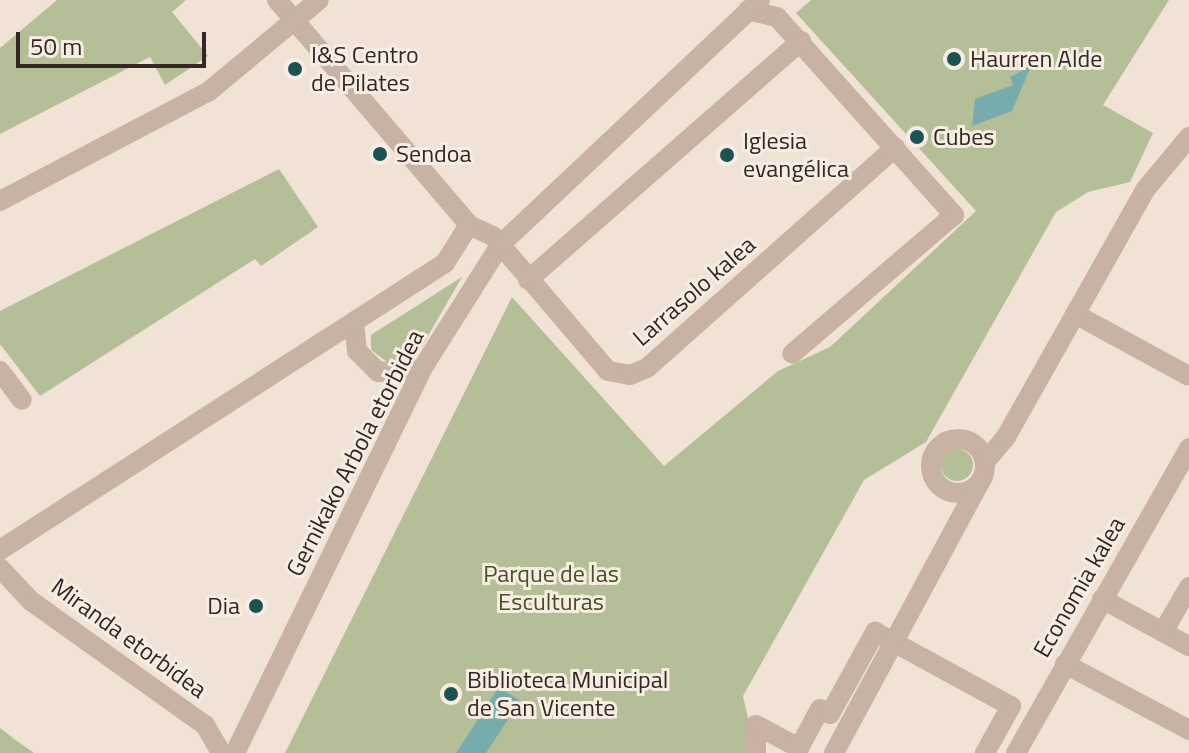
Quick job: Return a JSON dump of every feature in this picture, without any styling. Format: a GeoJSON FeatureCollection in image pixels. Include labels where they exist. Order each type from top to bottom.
{"type":"FeatureCollection","features":[{"type":"Feature","properties":{"kind":"street","name":"Larrasolo kalea"},"geometry":{"type":"LineString","coordinates":[[277,0],[469,225],[500,245],[608,371],[630,375],[895,148]]}},
{"type":"Feature","properties":{"kind":"street"},"geometry":{"type":"LineString","coordinates":[[0,201],[208,92],[319,0]]}},
{"type":"Feature","properties":{"kind":"street"},"geometry":{"type":"LineString","coordinates":[[754,5],[777,17],[801,41],[954,215],[792,354]]}},
{"type":"Feature","properties":{"kind":"street","name":"Gernikako Arbola etorbidea"},"geometry":{"type":"LineString","coordinates":[[235,753],[422,369],[500,245],[754,5]]}},
{"type":"Feature","properties":{"kind":"street"},"geometry":{"type":"LineString","coordinates":[[528,280],[801,41]]}},
{"type":"Feature","properties":{"kind":"street"},"geometry":{"type":"LineString","coordinates":[[834,753],[983,471],[1145,190],[1181,170],[1189,137]]}},
{"type":"Feature","properties":{"kind":"street"},"geometry":{"type":"LineString","coordinates":[[0,550],[445,263],[469,225]]}},
{"type":"Feature","properties":{"kind":"street"},"geometry":{"type":"LineString","coordinates":[[1075,314],[1187,375]]}},
{"type":"Feature","properties":{"kind":"street"},"geometry":{"type":"LineString","coordinates":[[354,323],[357,351],[378,372],[422,369]]}},
{"type":"Feature","properties":{"kind":"street"},"geometry":{"type":"LineString","coordinates":[[0,371],[22,400]]}},
{"type":"Feature","properties":{"kind":"street","name":"Economia kalea"},"geometry":{"type":"LineString","coordinates":[[1016,753],[1189,448]]}},
{"type":"Feature","properties":{"kind":"street","name":"Miranda etorbidea"},"geometry":{"type":"LineString","coordinates":[[0,568],[31,601],[205,725],[221,753]]}},
{"type":"Feature","properties":{"kind":"street"},"geometry":{"type":"LineString","coordinates":[[1163,632],[1189,587]]}},
{"type":"Feature","properties":{"kind":"street"},"geometry":{"type":"LineString","coordinates":[[1102,599],[1189,646]]}},
{"type":"Feature","properties":{"kind":"street"},"geometry":{"type":"LineString","coordinates":[[756,753],[750,727],[799,748],[820,709],[830,714],[863,645],[875,632],[1011,706],[985,753]]}},
{"type":"Feature","properties":{"kind":"street"},"geometry":{"type":"LineString","coordinates":[[1065,664],[1189,730]]}},
{"type":"Feature","properties":{"kind":"green space"},"geometry":{"type":"Polygon","coordinates":[[[57,0],[186,0],[172,12],[208,56],[165,85],[150,57],[0,134],[0,48],[57,0]]]}},
{"type":"Feature","properties":{"kind":"green space","name":"Parque de las Esculturas"},"geometry":{"type":"Polygon","coordinates":[[[811,0],[1169,0],[1103,105],[1153,133],[1130,182],[1088,192],[1056,212],[926,442],[864,480],[743,696],[756,753],[285,753],[512,297],[664,466],[778,371],[830,347],[976,211],[796,13],[811,0]]]}},
{"type":"Feature","properties":{"kind":"green space"},"geometry":{"type":"Polygon","coordinates":[[[279,169],[318,227],[261,266],[255,259],[40,396],[0,344],[0,311],[279,169]]]}},
{"type":"Feature","properties":{"kind":"green space"},"geometry":{"type":"Polygon","coordinates":[[[462,277],[417,355],[390,364],[371,350],[371,335],[462,277]]]}},
{"type":"Feature","properties":{"kind":"green space"},"geometry":{"type":"Polygon","coordinates":[[[957,449],[968,454],[973,465],[968,476],[957,481],[946,476],[941,465],[946,454],[957,449]]]}},
{"type":"Feature","properties":{"kind":"green space"},"geometry":{"type":"Polygon","coordinates":[[[0,728],[13,738],[34,753],[0,753],[0,728]]]}},
{"type":"Feature","properties":{"kind":"water"},"geometry":{"type":"Polygon","coordinates":[[[1031,66],[1012,111],[972,126],[975,99],[1013,85],[1010,77],[1031,66]]]}},
{"type":"Feature","properties":{"kind":"water"},"geometry":{"type":"Polygon","coordinates":[[[499,687],[520,701],[486,753],[456,753],[499,687]]]}},
{"type":"Feature","properties":{"kind":"place","name":"Haurren Alde"},"geometry":{"type":"Point","coordinates":[954,59]}},
{"type":"Feature","properties":{"kind":"place","name":"I&S Centro de Pilates"},"geometry":{"type":"Point","coordinates":[295,69]}},
{"type":"Feature","properties":{"kind":"place","name":"Cubes"},"geometry":{"type":"Point","coordinates":[917,137]}},
{"type":"Feature","properties":{"kind":"place","name":"Sendoa"},"geometry":{"type":"Point","coordinates":[380,154]}},
{"type":"Feature","properties":{"kind":"place","name":"Iglesia evangélica"},"geometry":{"type":"Point","coordinates":[727,155]}},
{"type":"Feature","properties":{"kind":"place","name":"Dia"},"geometry":{"type":"Point","coordinates":[256,606]}},
{"type":"Feature","properties":{"kind":"place","name":"Biblioteca Municipal de San Vicente"},"geometry":{"type":"Point","coordinates":[451,694]}}]}
